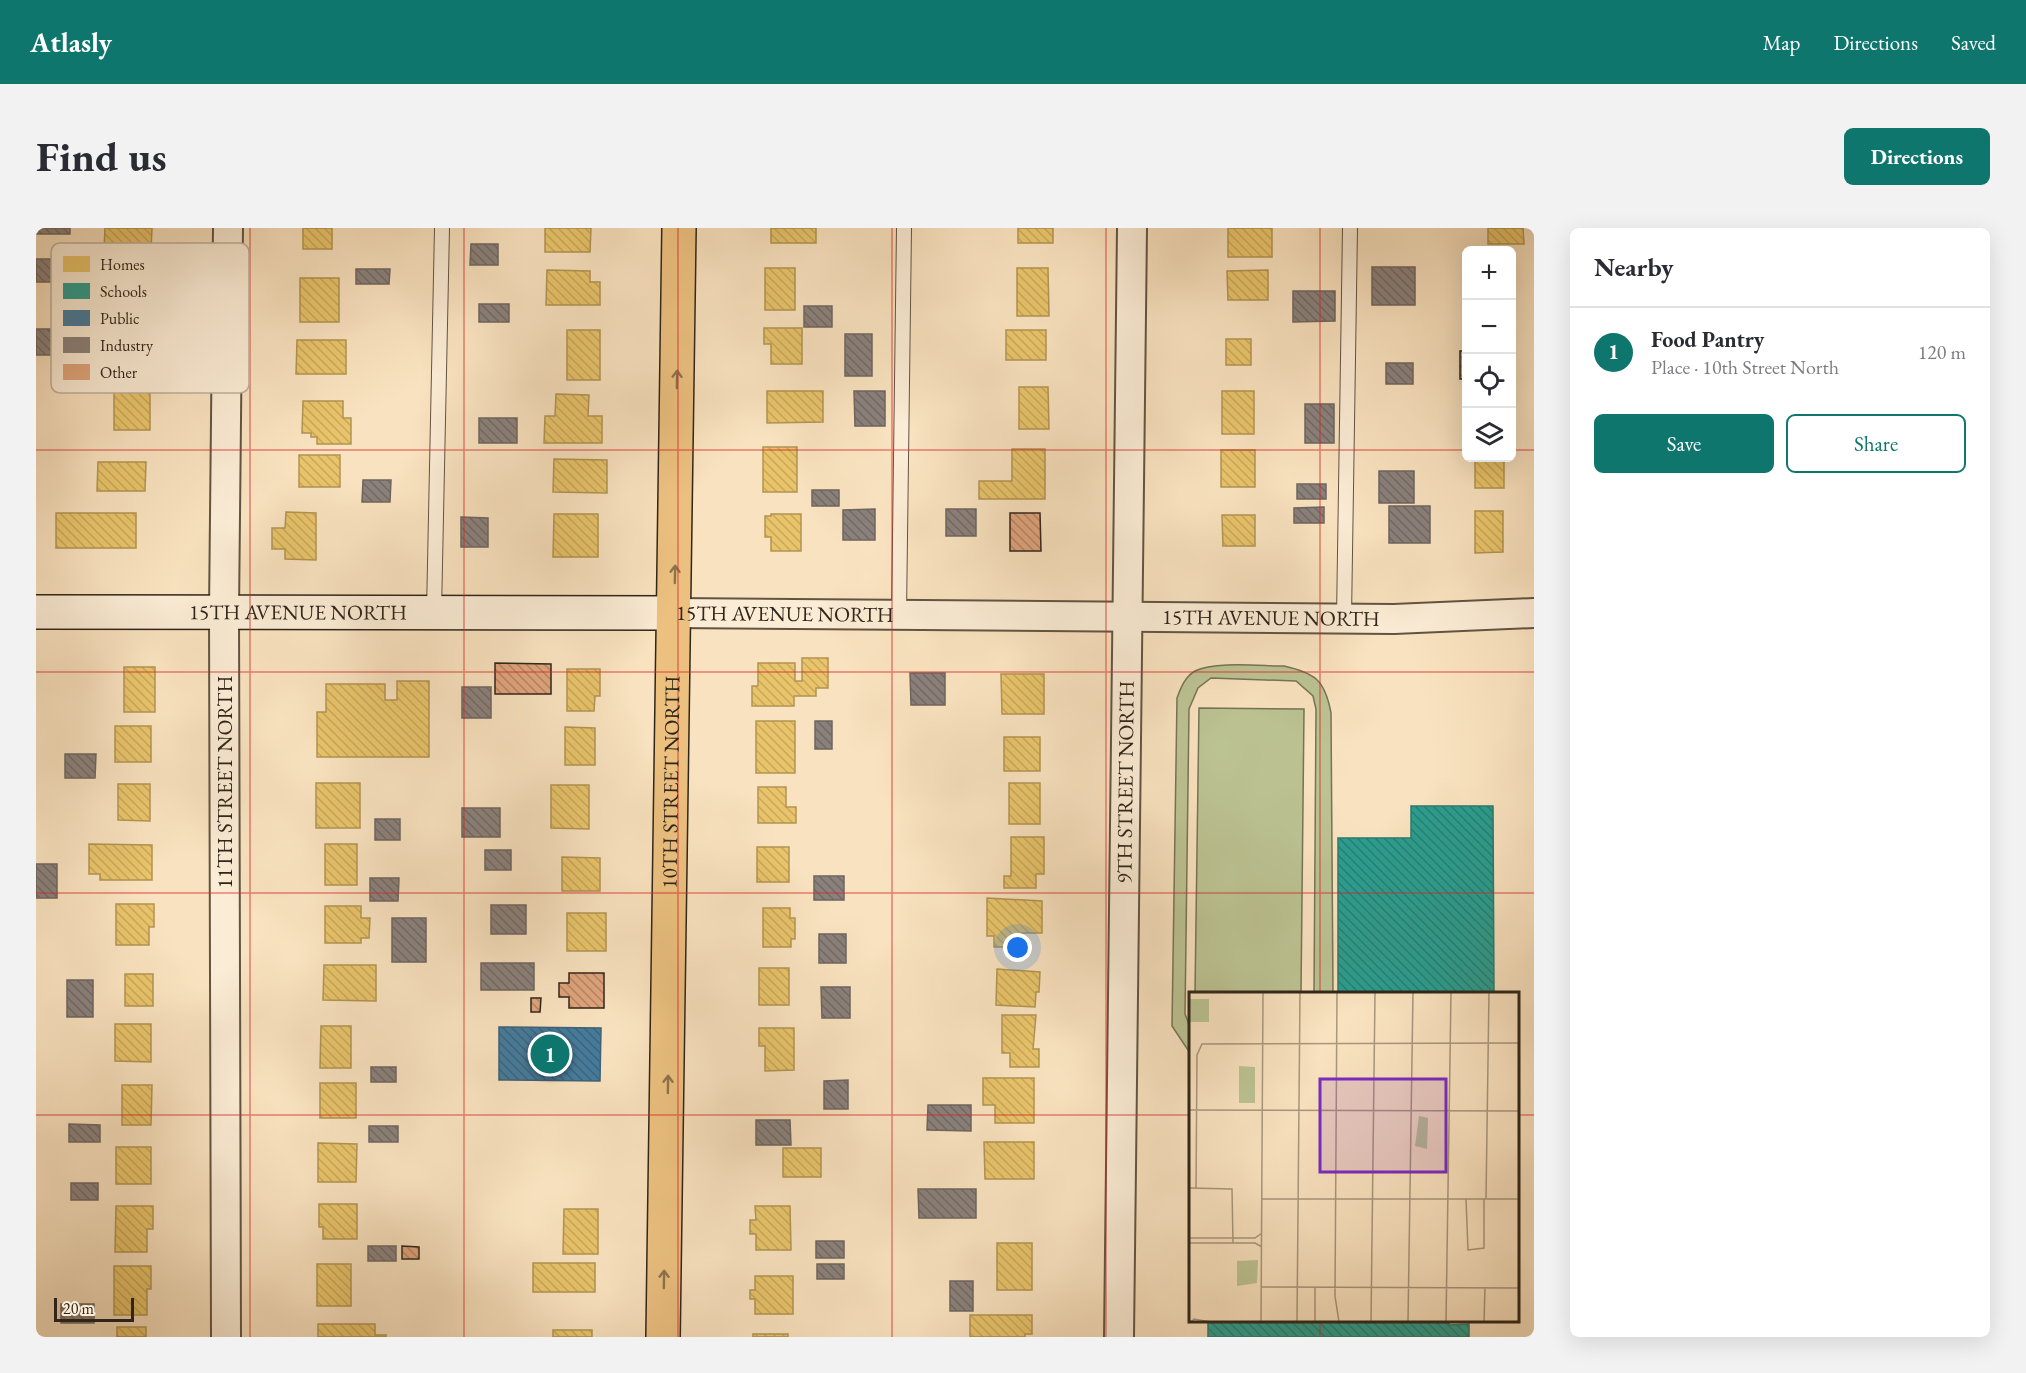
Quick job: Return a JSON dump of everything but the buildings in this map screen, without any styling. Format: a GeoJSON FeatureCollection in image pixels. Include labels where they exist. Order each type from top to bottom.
{"type":"FeatureCollection","features":[{"type":"Feature","properties":{"kind":"main road","name":"10TH STREET NORTH"},"geometry":{"type":"LineString","coordinates":[[663,1337],[679,228]]}},
{"type":"Feature","properties":{"kind":"street","name":"11TH STREET NORTH"},"geometry":{"type":"LineString","coordinates":[[228,228],[228,243]]}},
{"type":"Feature","properties":{"kind":"street","name":"9TH STREET NORTH"},"geometry":{"type":"LineString","coordinates":[[1119,1337],[1129,615],[1131,228]]}},
{"type":"Feature","properties":{"kind":"street","name":"11TH STREET NORTH"},"geometry":{"type":"LineString","coordinates":[[226,393],[224,612],[226,1337]]}},
{"type":"Feature","properties":{"kind":"street","name":"15TH AVENUE NORTH"},"geometry":{"type":"LineString","coordinates":[[36,612],[1129,615],[1344,618],[1534,613]]}},
{"type":"Feature","properties":{"kind":"lane"},"geometry":{"type":"LineString","coordinates":[[434,612],[442,228]]}},
{"type":"Feature","properties":{"kind":"lane"},"geometry":{"type":"LineString","coordinates":[[899,614],[904,228]]}},
{"type":"Feature","properties":{"kind":"lane"},"geometry":{"type":"LineString","coordinates":[[1344,618],[1350,228]]}},
{"type":"Feature","properties":{"kind":"green space"},"geometry":{"type":"Polygon","coordinates":[[[1214,666],[1284,666],[1311,675],[1322,685],[1329,702],[1331,713],[1333,992],[1314,992],[1316,709],[1313,696],[1296,681],[1211,678],[1198,688],[1189,709],[1185,1014],[1189,1024],[1189,1052],[1172,1026],[1177,698],[1182,686],[1195,671],[1214,666]]]}},
{"type":"Feature","properties":{"kind":"green space"},"geometry":{"type":"Polygon","coordinates":[[[1199,708],[1304,709],[1301,992],[1195,992],[1199,708]]]}},
{"type":"Feature","properties":{"kind":"place","name":"Food Pantry"},"geometry":{"type":"Point","coordinates":[550,1054]}}]}
